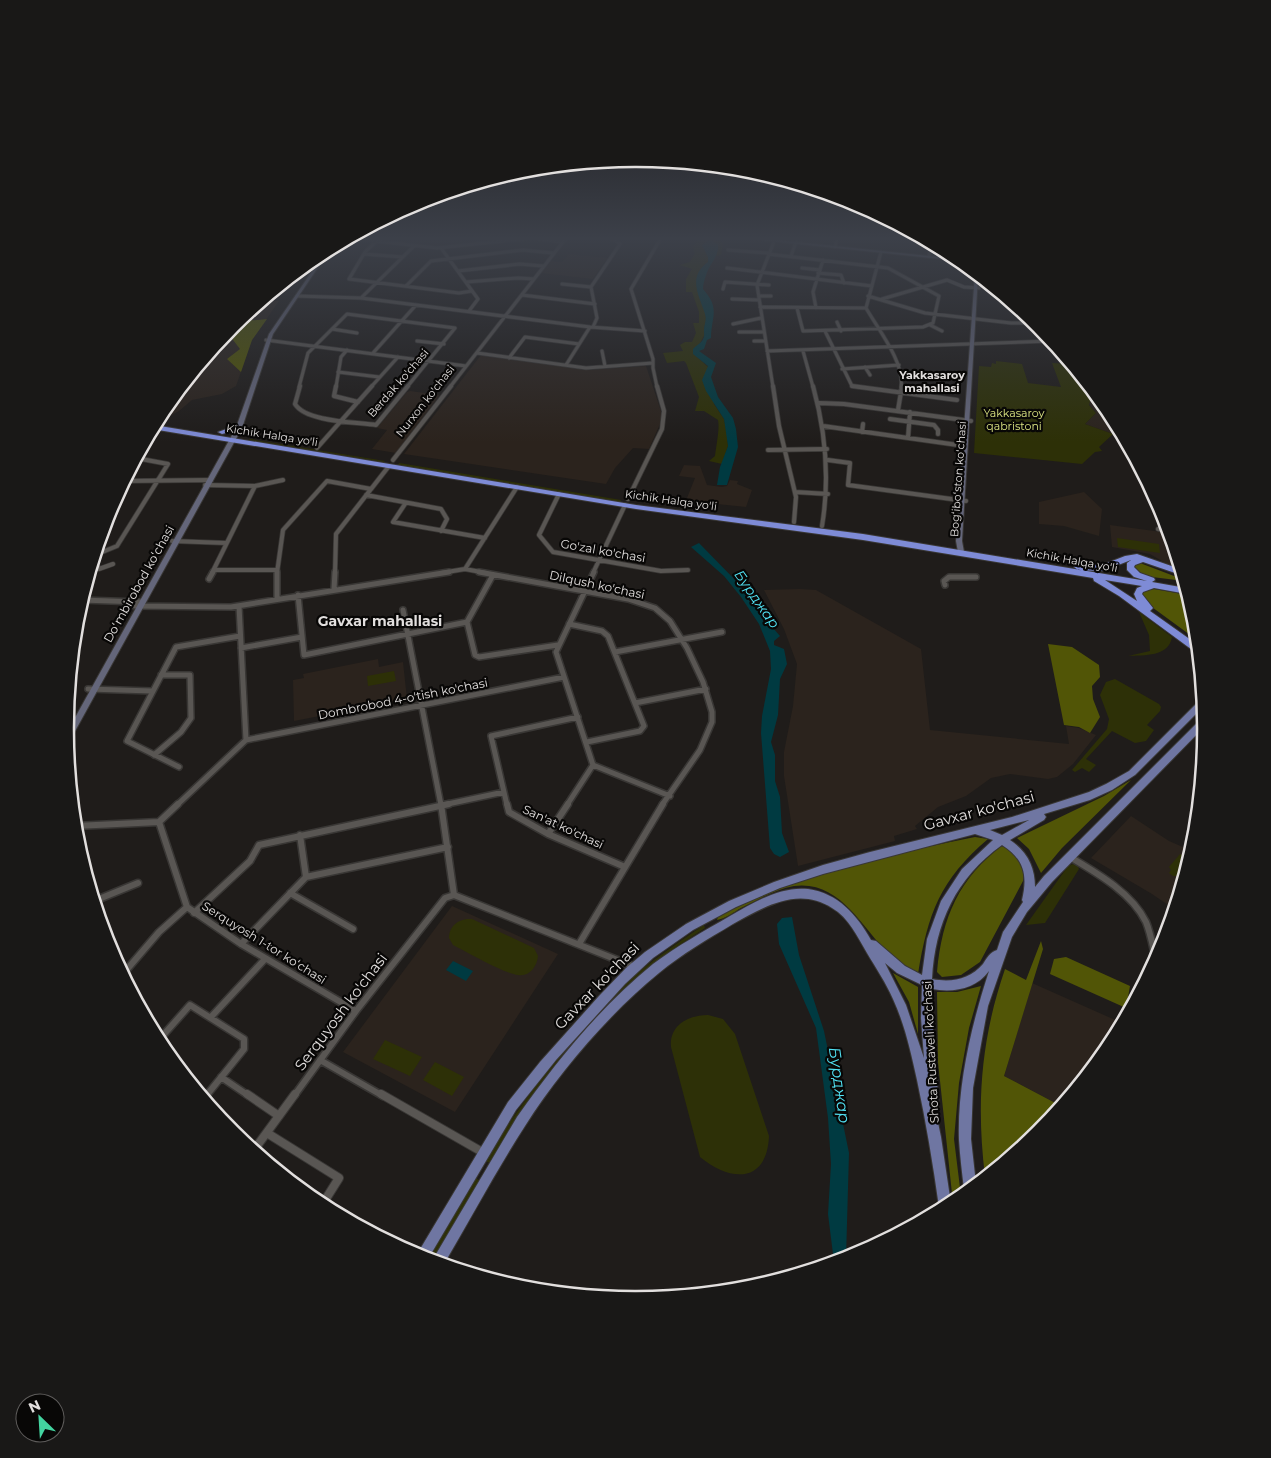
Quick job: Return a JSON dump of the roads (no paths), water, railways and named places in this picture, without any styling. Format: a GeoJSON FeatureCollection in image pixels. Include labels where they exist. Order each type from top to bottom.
{"type":"FeatureCollection","features":[{"type":"Feature","properties":{"kind":"highway","name":"Kichik Halqa yo'li"},"geometry":{"type":"LineString","coordinates":[[165,422],[234,434],[244,439],[627,502]]}},
{"type":"Feature","properties":{"kind":"highway","name":"Kichik Halqa yo'li"},"geometry":{"type":"LineString","coordinates":[[161,428],[234,434]]}},
{"type":"Feature","properties":{"kind":"highway"},"geometry":{"type":"LineString","coordinates":[[224,452],[244,439],[240,432],[234,434]]}},
{"type":"Feature","properties":{"kind":"highway","name":"Kichik Halqa yo'li"},"geometry":{"type":"LineString","coordinates":[[244,439],[318,448],[559,494],[794,524],[961,549],[1072,567],[1179,589]]}},
{"type":"Feature","properties":{"kind":"highway","name":"Kichik Halqa yo'li"},"geometry":{"type":"LineString","coordinates":[[794,524],[823,524],[961,549],[1048,568],[1153,583],[1178,584]]}},
{"type":"Feature","properties":{"kind":"highway"},"geometry":{"type":"LineString","coordinates":[[1072,567],[1103,568],[1135,557],[1174,571]]}},
{"type":"Feature","properties":{"kind":"highway"},"geometry":{"type":"LineString","coordinates":[[1153,583],[1135,574],[1130,568],[1130,564],[1135,561],[1144,562],[1175,573]]}},
{"type":"Feature","properties":{"kind":"highway"},"geometry":{"type":"LineString","coordinates":[[1048,568],[1092,577],[1104,582],[1190,644]]}},
{"type":"Feature","properties":{"kind":"highway"},"geometry":{"type":"LineString","coordinates":[[1153,583],[1139,592],[1138,596],[1142,602],[1189,636]]}},
{"type":"Feature","properties":{"kind":"main road","name":"Doʻmbirobod koʻchasi"},"geometry":{"type":"LineString","coordinates":[[74,714],[91,689],[234,434],[267,340],[289,306]]}},
{"type":"Feature","properties":{"kind":"main road","name":"Bogʻiboʻston koʻchasi"},"geometry":{"type":"LineString","coordinates":[[961,549],[976,306]]}},
{"type":"Feature","properties":{"kind":"main road","name":"Bogʻiboʻston koʻchasi"},"geometry":{"type":"LineString","coordinates":[[964,501],[965,446],[969,420]]}},
{"type":"Feature","properties":{"kind":"main road","name":"Doʻmbirobod koʻchasi"},"geometry":{"type":"LineString","coordinates":[[207,482],[213,468],[224,452]]}},
{"type":"Feature","properties":{"kind":"main road","name":"Shota Rustaveli ko'chasi"},"geometry":{"type":"LineString","coordinates":[[944,1199],[935,1137],[926,983],[934,930],[948,894],[969,866],[1002,838],[1031,822],[1110,788],[1132,773],[1196,709]]}},
{"type":"Feature","properties":{"kind":"main road"},"geometry":{"type":"LineString","coordinates":[[1023,909],[1070,856],[1197,728]]}},
{"type":"Feature","properties":{"kind":"main road","name":"Gavxar ko'chasi"},"geometry":{"type":"LineString","coordinates":[[426,1250],[512,1106],[527,1086],[602,1000],[635,967],[664,944],[707,918],[760,891],[803,875],[1031,815],[1091,795]]}},
{"type":"Feature","properties":{"kind":"main road"},"geometry":{"type":"LineString","coordinates":[[859,930],[881,954],[901,970],[926,983],[949,986],[965,983],[974,979],[989,966],[1023,909],[1030,892],[1030,873],[1018,851],[1002,838],[984,832],[971,831]]}},
{"type":"Feature","properties":{"kind":"main road","name":"Gavxar ko'chasi"},"geometry":{"type":"LineString","coordinates":[[442,1256],[521,1121],[550,1080],[614,1008],[657,968],[715,929],[768,902],[795,892],[812,894],[837,905],[850,917],[889,979],[902,1006],[913,1040],[935,1137]]}},
{"type":"Feature","properties":{"kind":"main road"},"geometry":{"type":"LineString","coordinates":[[707,918],[715,929]]}},
{"type":"Feature","properties":{"kind":"main road"},"geometry":{"type":"LineString","coordinates":[[969,1181],[965,1139],[967,1088],[983,1006],[1007,936]]}},
{"type":"Feature","properties":{"kind":"main road"},"geometry":{"type":"LineString","coordinates":[[602,1000],[614,1008]]}},
{"type":"Feature","properties":{"kind":"main road"},"geometry":{"type":"LineString","coordinates":[[474,1170],[484,1168],[488,1177]]}},
{"type":"Feature","properties":{"kind":"street"},"geometry":{"type":"LineString","coordinates":[[373,353],[415,306]]}},
{"type":"Feature","properties":{"kind":"street"},"geometry":{"type":"LineString","coordinates":[[424,306],[592,327],[645,331]]}},
{"type":"Feature","properties":{"kind":"street"},"geometry":{"type":"LineString","coordinates":[[469,312],[473,306]]}},
{"type":"Feature","properties":{"kind":"street","name":"Nurxon ko'chasi"},"geometry":{"type":"LineString","coordinates":[[334,589],[335,536],[513,306]]}},
{"type":"Feature","properties":{"kind":"street"},"geometry":{"type":"LineString","coordinates":[[566,365],[597,319],[595,306]]}},
{"type":"Feature","properties":{"kind":"street"},"geometry":{"type":"LineString","coordinates":[[548,834],[593,765],[556,652],[665,421],[665,412],[653,359],[637,306]]}},
{"type":"Feature","properties":{"kind":"street"},"geometry":{"type":"LineString","coordinates":[[905,306],[924,313],[1023,323]]}},
{"type":"Feature","properties":{"kind":"street"},"geometry":{"type":"LineString","coordinates":[[930,325],[933,323],[936,306]]}},
{"type":"Feature","properties":{"kind":"street"},"geometry":{"type":"LineString","coordinates":[[794,524],[795,492],[779,426],[760,307],[866,308],[889,347],[903,377],[898,410]]}},
{"type":"Feature","properties":{"kind":"street"},"geometry":{"type":"LineString","coordinates":[[797,308],[803,331],[842,331],[930,325],[942,330]]}},
{"type":"Feature","properties":{"kind":"street","name":"Berdak ko'chasi"},"geometry":{"type":"LineString","coordinates":[[347,314],[402,320],[454,328],[455,330],[376,425],[307,414],[296,406],[308,353],[347,314]]}},
{"type":"Feature","properties":{"kind":"street"},"geometry":{"type":"LineString","coordinates":[[733,324],[761,318]]}},
{"type":"Feature","properties":{"kind":"street"},"geometry":{"type":"LineString","coordinates":[[837,322],[842,331]]}},
{"type":"Feature","properties":{"kind":"street"},"geometry":{"type":"LineString","coordinates":[[332,329],[357,333]]}},
{"type":"Feature","properties":{"kind":"street"},"geometry":{"type":"LineString","coordinates":[[825,331],[852,386],[957,400]]}},
{"type":"Feature","properties":{"kind":"street"},"geometry":{"type":"LineString","coordinates":[[738,332],[763,332]]}},
{"type":"Feature","properties":{"kind":"street"},"geometry":{"type":"LineString","coordinates":[[509,358],[525,337],[579,344]]}},
{"type":"Feature","properties":{"kind":"street"},"geometry":{"type":"LineString","coordinates":[[267,340],[466,366]]}},
{"type":"Feature","properties":{"kind":"street"},"geometry":{"type":"LineString","coordinates":[[548,347],[552,340]]}},
{"type":"Feature","properties":{"kind":"street"},"geometry":{"type":"LineString","coordinates":[[417,341],[444,344]]}},
{"type":"Feature","properties":{"kind":"street"},"geometry":{"type":"LineString","coordinates":[[754,341],[765,341]]}},
{"type":"Feature","properties":{"kind":"street"},"geometry":{"type":"LineString","coordinates":[[767,351],[1042,341]]}},
{"type":"Feature","properties":{"kind":"street"},"geometry":{"type":"LineString","coordinates":[[347,350],[341,357],[334,396],[358,402]]}},
{"type":"Feature","properties":{"kind":"street"},"geometry":{"type":"LineString","coordinates":[[602,350],[605,366]]}},
{"type":"Feature","properties":{"kind":"street"},"geometry":{"type":"LineString","coordinates":[[803,351],[819,403],[827,449],[828,494],[823,524]]}},
{"type":"Feature","properties":{"kind":"street"},"geometry":{"type":"LineString","coordinates":[[477,353],[586,368],[653,363]]}},
{"type":"Feature","properties":{"kind":"street"},"geometry":{"type":"LineString","coordinates":[[318,448],[398,357]]}},
{"type":"Feature","properties":{"kind":"street"},"geometry":{"type":"LineString","coordinates":[[842,368],[899,366]]}},
{"type":"Feature","properties":{"kind":"street"},"geometry":{"type":"LineString","coordinates":[[865,367],[870,375]]}},
{"type":"Feature","properties":{"kind":"street"},"geometry":{"type":"LineString","coordinates":[[338,372],[380,377]]}},
{"type":"Feature","properties":{"kind":"street"},"geometry":{"type":"LineString","coordinates":[[819,403],[898,410],[969,420]]}},
{"type":"Feature","properties":{"kind":"street"},"geometry":{"type":"LineString","coordinates":[[908,438],[910,412]]}},
{"type":"Feature","properties":{"kind":"street"},"geometry":{"type":"LineString","coordinates":[[890,420],[934,425],[938,430],[938,434]]}},
{"type":"Feature","properties":{"kind":"street"},"geometry":{"type":"LineString","coordinates":[[862,432],[863,424]]}},
{"type":"Feature","properties":{"kind":"street"},"geometry":{"type":"LineString","coordinates":[[823,426],[965,446]]}},
{"type":"Feature","properties":{"kind":"street"},"geometry":{"type":"LineString","coordinates":[[768,450],[827,449]]}},
{"type":"Feature","properties":{"kind":"street"},"geometry":{"type":"LineString","coordinates":[[103,552],[117,546],[168,464],[143,459]]}},
{"type":"Feature","properties":{"kind":"street"},"geometry":{"type":"LineString","coordinates":[[828,460],[850,463],[848,485],[964,501]]}},
{"type":"Feature","properties":{"kind":"street"},"geometry":{"type":"LineString","coordinates":[[132,481],[207,482],[255,486],[283,480]]}},
{"type":"Feature","properties":{"kind":"street"},"geometry":{"type":"LineString","coordinates":[[277,598],[277,570],[283,530],[328,481],[371,488]]}},
{"type":"Feature","properties":{"kind":"street"},"geometry":{"type":"LineString","coordinates":[[209,579],[255,486]]}},
{"type":"Feature","properties":{"kind":"street"},"geometry":{"type":"LineString","coordinates":[[465,569],[516,487]]}},
{"type":"Feature","properties":{"kind":"street"},"geometry":{"type":"LineString","coordinates":[[795,492],[828,494]]}},
{"type":"Feature","properties":{"kind":"street","name":"Go'zal ko'chasi"},"geometry":{"type":"LineString","coordinates":[[559,494],[539,536],[553,552],[661,571],[688,570]]}},
{"type":"Feature","properties":{"kind":"street"},"geometry":{"type":"LineString","coordinates":[[366,496],[441,509],[447,519],[441,531]]}},
{"type":"Feature","properties":{"kind":"street"},"geometry":{"type":"LineString","coordinates":[[406,504],[393,522],[485,538]]}},
{"type":"Feature","properties":{"kind":"street"},"geometry":{"type":"LineString","coordinates":[[174,541],[226,543]]}},
{"type":"Feature","properties":{"kind":"street"},"geometry":{"type":"LineString","coordinates":[[98,567],[100,570],[113,564]]}},
{"type":"Feature","properties":{"kind":"street","name":"Dilqush ko'chasi"},"geometry":{"type":"LineString","coordinates":[[89,601],[139,604],[239,606],[277,598],[465,569],[585,590],[635,601],[656,609],[674,624],[706,689],[713,712],[710,728],[579,944]]}},
{"type":"Feature","properties":{"kind":"street"},"geometry":{"type":"LineString","coordinates":[[214,570],[277,570]]}},
{"type":"Feature","properties":{"kind":"street"},"geometry":{"type":"LineString","coordinates":[[493,575],[467,622],[476,657],[549,645],[558,646]]}},
{"type":"Feature","properties":{"kind":"street"},"geometry":{"type":"LineString","coordinates":[[945,585],[944,581],[949,577],[976,577]]}},
{"type":"Feature","properties":{"kind":"street"},"geometry":{"type":"LineString","coordinates":[[298,595],[304,655],[467,622]]}},
{"type":"Feature","properties":{"kind":"street"},"geometry":{"type":"LineString","coordinates":[[83,826],[159,822],[246,740],[239,606]]}},
{"type":"Feature","properties":{"kind":"street"},"geometry":{"type":"LineString","coordinates":[[403,610],[441,805],[454,894],[635,967]]}},
{"type":"Feature","properties":{"kind":"street"},"geometry":{"type":"LineString","coordinates":[[569,624],[602,631],[608,636],[644,726],[640,731],[587,742]]}},
{"type":"Feature","properties":{"kind":"street"},"geometry":{"type":"LineString","coordinates":[[615,652],[722,632]]}},
{"type":"Feature","properties":{"kind":"street"},"geometry":{"type":"LineString","coordinates":[[179,767],[127,741],[176,647],[240,636]]}},
{"type":"Feature","properties":{"kind":"street"},"geometry":{"type":"LineString","coordinates":[[241,648],[302,637]]}},
{"type":"Feature","properties":{"kind":"street"},"geometry":{"type":"LineString","coordinates":[[154,755],[182,732],[191,718],[190,676],[161,675]]}},
{"type":"Feature","properties":{"kind":"street","name":"Dombrobod 4-o'tish ko'chasi"},"geometry":{"type":"LineString","coordinates":[[246,740],[564,677]]}},
{"type":"Feature","properties":{"kind":"street"},"geometry":{"type":"LineString","coordinates":[[91,689],[152,692]]}},
{"type":"Feature","properties":{"kind":"street"},"geometry":{"type":"LineString","coordinates":[[635,703],[706,689]]}},
{"type":"Feature","properties":{"kind":"street","name":"San'at ko'chasi"},"geometry":{"type":"LineString","coordinates":[[578,717],[492,736],[490,740],[509,812],[548,834],[625,867]]}},
{"type":"Feature","properties":{"kind":"street"},"geometry":{"type":"LineString","coordinates":[[593,765],[670,796]]}},
{"type":"Feature","properties":{"kind":"street"},"geometry":{"type":"LineString","coordinates":[[194,913],[250,860],[259,845],[504,792]]}},
{"type":"Feature","properties":{"kind":"street","name":"Serquyosh 1-tor koʻchasi"},"geometry":{"type":"LineString","coordinates":[[159,822],[187,907],[265,959],[356,1011]]}},
{"type":"Feature","properties":{"kind":"street"},"geometry":{"type":"LineString","coordinates":[[300,835],[306,877]]}},
{"type":"Feature","properties":{"kind":"street"},"geometry":{"type":"LineString","coordinates":[[241,944],[306,877],[448,847]]}},
{"type":"Feature","properties":{"kind":"street"},"geometry":{"type":"LineString","coordinates":[[1070,856],[1103,879],[1136,907],[1147,924],[1153,947]]}},
{"type":"Feature","properties":{"kind":"street"},"geometry":{"type":"LineString","coordinates":[[100,898],[138,883]]}},
{"type":"Feature","properties":{"kind":"street"},"geometry":{"type":"LineString","coordinates":[[290,893],[353,929]]}},
{"type":"Feature","properties":{"kind":"street","name":"Serquyosh ko'chasi"},"geometry":{"type":"LineString","coordinates":[[258,1144],[356,1011],[445,898],[454,894]]}},
{"type":"Feature","properties":{"kind":"street"},"geometry":{"type":"LineString","coordinates":[[128,968],[159,932],[187,907]]}},
{"type":"Feature","properties":{"kind":"street"},"geometry":{"type":"LineString","coordinates":[[211,1018],[265,959]]}},
{"type":"Feature","properties":{"kind":"street"},"geometry":{"type":"LineString","coordinates":[[164,1034],[190,1005],[245,1041],[244,1049],[208,1093]]}},
{"type":"Feature","properties":{"kind":"street"},"geometry":{"type":"LineString","coordinates":[[320,1060],[484,1153]]}},
{"type":"Feature","properties":{"kind":"street"},"geometry":{"type":"LineString","coordinates":[[221,1077],[279,1116]]}},
{"type":"Feature","properties":{"kind":"street"},"geometry":{"type":"LineString","coordinates":[[267,1132],[339,1178],[326,1198]]}},
{"type":"Feature","properties":{"kind":"water"},"geometry":{"type":"Polygon","coordinates":[[[703,306],[713,306],[714,313],[711,338],[707,340],[704,349],[699,351],[716,363],[711,377],[718,397],[733,418],[736,429],[738,447],[727,485],[717,485],[720,467],[728,446],[724,419],[706,391],[702,380],[708,366],[693,354],[693,349],[703,340],[706,316],[703,306]]]}},
{"type":"Feature","properties":{"kind":"water","name":"Бурджар"},"geometry":{"type":"Polygon","coordinates":[[[699,543],[740,585],[762,616],[771,620],[773,628],[780,636],[774,641],[774,645],[784,649],[787,664],[780,679],[778,715],[771,742],[775,755],[775,781],[780,797],[782,833],[789,852],[780,857],[774,854],[770,848],[761,733],[762,716],[771,669],[770,651],[759,624],[741,597],[724,576],[691,547],[699,543]]]}},
{"type":"Feature","properties":{"kind":"water","name":"Бурджар"},"geometry":{"type":"Polygon","coordinates":[[[792,917],[799,955],[824,1031],[849,1153],[846,1249],[833,1254],[828,1214],[831,1164],[828,1118],[816,1028],[779,944],[777,924],[782,918],[792,917]]]}},
{"type":"Feature","properties":{"kind":"water"},"geometry":{"type":"Polygon","coordinates":[[[453,961],[473,971],[466,981],[446,970],[453,961]]]}},
{"type":"Feature","properties":{"kind":"district","name":"Yakkasaroy mahallasi"},"geometry":{"type":"Point","coordinates":[932,381]}},
{"type":"Feature","properties":{"kind":"district","name":"Gavxar mahallasi"},"geometry":{"type":"Point","coordinates":[380,621]}},
{"type":"Feature","properties":{"kind":"park label","name":"Yakkasaroy qabristoni"},"geometry":{"type":"Point","coordinates":[1014,419]}}]}
